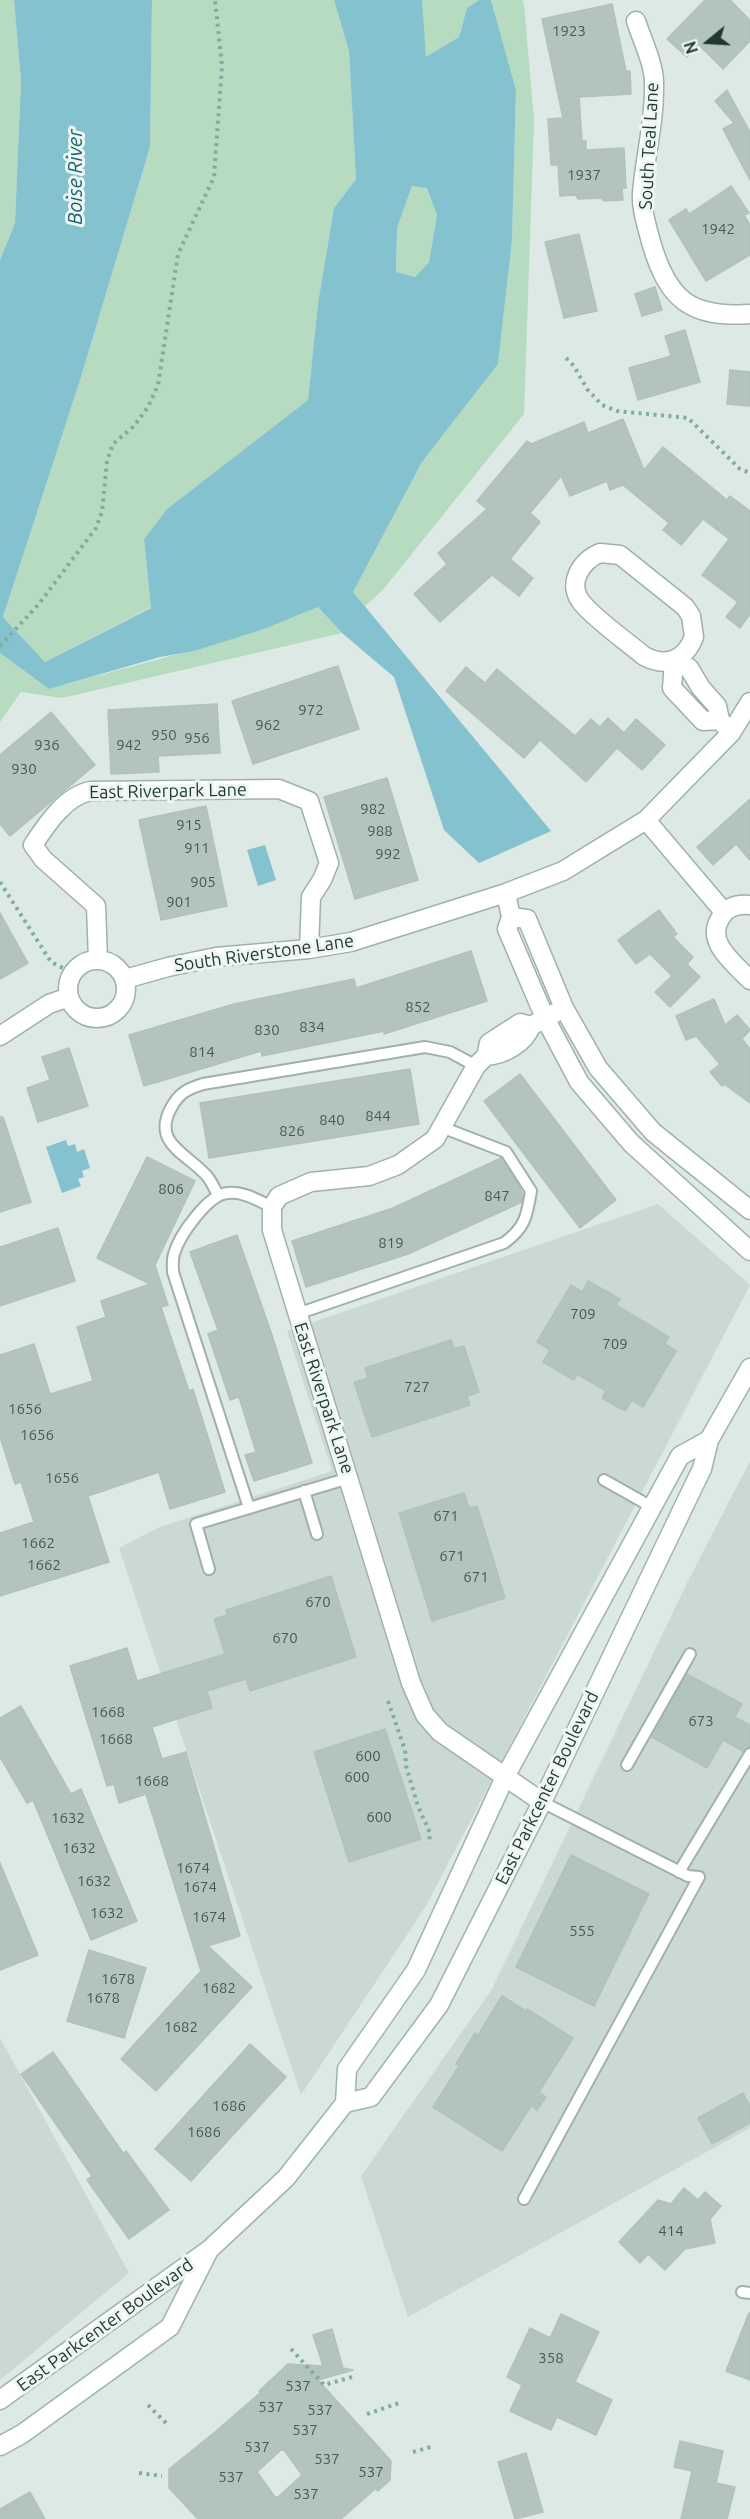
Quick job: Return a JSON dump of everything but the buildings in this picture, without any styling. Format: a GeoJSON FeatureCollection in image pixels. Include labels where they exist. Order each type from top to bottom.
{"type":"FeatureCollection","features":[{"type":"Feature","properties":{"kind":"street","name":"South Teal Lane"},"geometry":{"type":"LineString","coordinates":[[636,21],[654,79],[654,119],[642,194],[644,216],[658,265],[672,290],[690,307],[720,316],[750,314]]}},
{"type":"Feature","properties":{"kind":"street"},"geometry":{"type":"LineString","coordinates":[[674,660],[684,655],[694,637],[694,626],[685,607],[620,555],[600,554],[590,557],[578,573],[576,583],[581,602],[644,656],[664,663],[674,660],[689,669],[701,688],[717,706],[726,727]]}},
{"type":"Feature","properties":{"kind":"street"},"geometry":{"type":"LineString","coordinates":[[674,660],[672,688],[703,720],[726,727]]}},
{"type":"Feature","properties":{"kind":"street","name":"South Riverstone Lane"},"geometry":{"type":"LineString","coordinates":[[125,979],[216,957],[309,949],[379,934],[506,893],[562,871],[646,820],[750,702]]}},
{"type":"Feature","properties":{"kind":"street","name":"East Riverpark Lane"},"geometry":{"type":"LineString","coordinates":[[98,957],[96,906],[43,859],[33,845],[73,797],[82,792],[91,791],[279,789],[309,801],[328,863],[322,880],[310,897],[309,949]]}},
{"type":"Feature","properties":{"kind":"street"},"geometry":{"type":"LineString","coordinates":[[646,820],[724,912]]}},
{"type":"Feature","properties":{"kind":"street"},"geometry":{"type":"LineString","coordinates":[[506,893],[511,917],[507,929],[538,1022],[579,1082],[631,1143],[750,1251]]}},
{"type":"Feature","properties":{"kind":"street"},"geometry":{"type":"LineString","coordinates":[[750,905],[741,904],[724,912],[716,929],[719,947],[750,980]]}},
{"type":"Feature","properties":{"kind":"street"},"geometry":{"type":"LineString","coordinates":[[511,917],[527,919],[564,1008],[598,1068],[653,1132],[750,1210]]}},
{"type":"Feature","properties":{"kind":"street"},"geometry":{"type":"LineString","coordinates":[[98,957],[116,967],[125,979],[127,992],[120,1009],[104,1018],[84,1016],[76,1010],[69,997],[70,971],[98,957]]}},
{"type":"Feature","properties":{"kind":"street"},"geometry":{"type":"LineString","coordinates":[[0,1036],[49,1004],[69,997]]}},
{"type":"Feature","properties":{"kind":"street"},"geometry":{"type":"LineString","coordinates":[[272,1207],[279,1196],[311,1182],[369,1176],[398,1165],[435,1139],[444,1128],[489,1043],[520,1023],[538,1022],[564,1008]]}},
{"type":"Feature","properties":{"kind":"street","name":"East Riverpark Lane"},"geometry":{"type":"LineString","coordinates":[[272,1207],[272,1230],[297,1314],[411,1683],[425,1714],[440,1732],[542,1802]]}},
{"type":"Feature","properties":{"kind":"street","name":"East Parkcenter Boulevard"},"geometry":{"type":"LineString","coordinates":[[345,2103],[371,2097],[439,2005],[542,1802],[702,1469],[709,1440],[750,1368]]}},
{"type":"Feature","properties":{"kind":"street","name":"East Parkcenter Boulevard"},"geometry":{"type":"LineString","coordinates":[[0,2400],[210,2249],[286,2178],[345,2103],[347,2069],[416,1970],[505,1777],[680,1456],[709,1440]]}},
{"type":"Feature","properties":{"kind":"street","name":"East Parkcenter Boulevard"},"geometry":{"type":"LineString","coordinates":[[5,2440],[170,2327],[210,2249]]}},
{"type":"Feature","properties":{"kind":"lane"},"geometry":{"type":"LineString","coordinates":[[218,1195],[207,1176],[171,1144],[166,1136],[166,1117],[177,1096],[186,1090],[203,1084],[426,1047],[481,1061]]}},
{"type":"Feature","properties":{"kind":"lane"},"geometry":{"type":"LineString","coordinates":[[297,1314],[504,1243],[517,1234],[527,1216],[531,1191],[506,1152],[444,1128]]}},
{"type":"Feature","properties":{"kind":"lane"},"geometry":{"type":"LineString","coordinates":[[249,1508],[173,1272],[174,1255],[180,1240],[206,1204],[218,1195],[229,1192],[247,1196],[272,1207]]}},
{"type":"Feature","properties":{"kind":"lane"},"geometry":{"type":"LineString","coordinates":[[209,1569],[195,1524],[349,1478]]}},
{"type":"Feature","properties":{"kind":"lane"},"geometry":{"type":"LineString","coordinates":[[604,1479],[652,1508]]}},
{"type":"Feature","properties":{"kind":"lane"},"geometry":{"type":"LineString","coordinates":[[304,1491],[317,1534]]}},
{"type":"Feature","properties":{"kind":"lane"},"geometry":{"type":"LineString","coordinates":[[627,1764],[690,1654]]}},
{"type":"Feature","properties":{"kind":"lane"},"geometry":{"type":"LineString","coordinates":[[679,1872],[750,1754]]}},
{"type":"Feature","properties":{"kind":"lane"},"geometry":{"type":"LineString","coordinates":[[524,2199],[699,1877],[679,1872],[542,1802]]}},
{"type":"Feature","properties":{"kind":"path"},"geometry":{"type":"LineString","coordinates":[[0,646],[38,605],[96,528],[102,512],[106,461],[113,444],[134,426],[148,407],[158,386],[178,254],[214,177],[222,66],[215,0]]}},
{"type":"Feature","properties":{"kind":"path"},"geometry":{"type":"LineString","coordinates":[[566,358],[578,372],[587,389],[602,405],[617,411],[688,418],[740,469],[750,473]]}},
{"type":"Feature","properties":{"kind":"path"},"geometry":{"type":"LineString","coordinates":[[0,882],[51,962],[70,971],[81,959],[98,957]]}},
{"type":"Feature","properties":{"kind":"path"},"geometry":{"type":"LineString","coordinates":[[388,1701],[405,1750],[406,1766],[418,1806],[430,1833],[429,1844]]}},
{"type":"Feature","properties":{"kind":"path"},"geometry":{"type":"LineString","coordinates":[[291,2349],[324,2385],[352,2377]]}},
{"type":"Feature","properties":{"kind":"path"},"geometry":{"type":"LineString","coordinates":[[367,2414],[399,2403]]}},
{"type":"Feature","properties":{"kind":"path"},"geometry":{"type":"LineString","coordinates":[[148,2404],[166,2423]]}},
{"type":"Feature","properties":{"kind":"path"},"geometry":{"type":"LineString","coordinates":[[413,2452],[434,2446]]}},
{"type":"Feature","properties":{"kind":"path"},"geometry":{"type":"LineString","coordinates":[[139,2473],[162,2476]]}},
{"type":"Feature","properties":{"kind":"shaded area"},"geometry":{"type":"Polygon","coordinates":[[[658,1204],[750,1285],[426,1906],[301,2095],[119,1548],[160,1527],[332,1471],[287,1331],[658,1204]]]}},
{"type":"Feature","properties":{"kind":"shaded area"},"geometry":{"type":"Polygon","coordinates":[[[750,1461],[750,2128],[408,2317],[361,2176],[492,1989],[687,1583],[750,1461]]]}},
{"type":"Feature","properties":{"kind":"shaded area"},"geometry":{"type":"Polygon","coordinates":[[[0,2038],[129,2273],[0,2380],[0,2038]]]}},
{"type":"Feature","properties":{"kind":"green space"},"geometry":{"type":"Polygon","coordinates":[[[0,0],[14,0],[21,81],[15,223],[0,260],[0,0]]]}},
{"type":"Feature","properties":{"kind":"green space"},"geometry":{"type":"Polygon","coordinates":[[[152,0],[334,0],[349,51],[356,179],[334,208],[318,303],[308,400],[167,509],[144,539],[151,607],[45,662],[3,617],[81,377],[150,147],[152,0]]]}},
{"type":"Feature","properties":{"kind":"green space"},"geometry":{"type":"Polygon","coordinates":[[[421,0],[479,0],[467,8],[459,37],[426,58],[421,0]]]}},
{"type":"Feature","properties":{"kind":"green space"},"geometry":{"type":"Polygon","coordinates":[[[491,0],[522,0],[524,4],[534,120],[524,414],[382,591],[365,606],[353,592],[422,462],[498,364],[512,240],[516,90],[491,0]]]}},
{"type":"Feature","properties":{"kind":"green space"},"geometry":{"type":"Polygon","coordinates":[[[412,186],[427,187],[437,215],[429,262],[415,277],[396,273],[397,228],[412,186]]]}},
{"type":"Feature","properties":{"kind":"green space"},"geometry":{"type":"Polygon","coordinates":[[[318,607],[342,633],[62,698],[21,692],[0,722],[0,653],[49,689],[252,632],[318,607]]]}},
{"type":"Feature","properties":{"kind":"water","name":"Boise River"},"geometry":{"type":"Polygon","coordinates":[[[14,0],[152,0],[150,147],[81,377],[3,617],[45,662],[151,608],[144,539],[167,509],[308,400],[318,303],[334,208],[356,179],[349,51],[334,0],[422,0],[426,57],[459,37],[467,8],[479,0],[491,0],[516,90],[512,240],[498,364],[422,462],[353,592],[551,831],[479,863],[444,830],[394,677],[342,633],[318,607],[264,629],[194,651],[160,657],[49,689],[0,653],[0,260],[15,223],[21,81],[14,0]],[[412,186],[397,228],[396,272],[415,277],[429,262],[437,215],[427,188],[412,186]]]}},
{"type":"Feature","properties":{"kind":"water"},"geometry":{"type":"Polygon","coordinates":[[[265,845],[276,880],[258,886],[247,850],[265,845]]]}},
{"type":"Feature","properties":{"kind":"water"},"geometry":{"type":"Polygon","coordinates":[[[66,1140],[68,1146],[75,1144],[77,1152],[84,1149],[90,1168],[82,1171],[84,1177],[78,1179],[81,1186],[62,1193],[46,1147],[66,1140]]]}}]}
